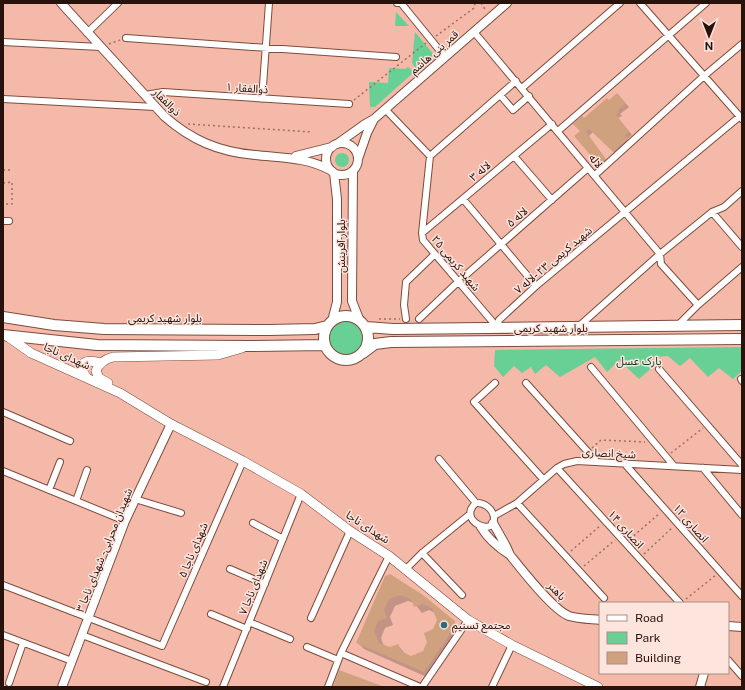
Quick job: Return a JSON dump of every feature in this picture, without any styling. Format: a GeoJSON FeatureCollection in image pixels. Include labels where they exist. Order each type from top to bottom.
{"type":"FeatureCollection","features":[{"type":"Feature","properties":{"kind":"main road"},"geometry":{"type":"LineString","coordinates":[[341,316],[353,316],[359,319],[369,333],[367,347],[363,353],[352,360],[345,360],[332,356],[325,345],[324,332],[330,323],[341,316]]}},
{"type":"Feature","properties":{"kind":"main road","name":"بلوار شهید کریمی"},"geometry":{"type":"LineString","coordinates":[[3,317],[54,325],[104,329],[315,329],[330,323]]}},
{"type":"Feature","properties":{"kind":"main road","name":"بلوار شهید کریمی"},"geometry":{"type":"LineString","coordinates":[[366,327],[393,329],[742,326]]}},
{"type":"Feature","properties":{"kind":"main road"},"geometry":{"type":"LineString","coordinates":[[298,345],[304,338],[303,332],[300,329]]}},
{"type":"Feature","properties":{"kind":"main road"},"geometry":{"type":"LineString","coordinates":[[391,342],[385,340],[384,333],[385,331],[393,329]]}},
{"type":"Feature","properties":{"kind":"main road"},"geometry":{"type":"LineString","coordinates":[[5,336],[97,346],[325,345]]}},
{"type":"Feature","properties":{"kind":"main road","name":"شهدای ناجا"},"geometry":{"type":"LineString","coordinates":[[5,336],[31,354],[120,393],[172,424],[243,460],[301,494],[350,531],[389,556],[468,620],[512,645],[598,687]]}},
{"type":"Feature","properties":{"kind":"main road","name":"بلوار شهید کریمی"},"geometry":{"type":"LineString","coordinates":[[363,353],[375,344],[391,342],[742,339]]}},
{"type":"Feature","properties":{"kind":"main road","name":"شهدای ناجا"},"geometry":{"type":"LineString","coordinates":[[120,393],[99,378],[96,371],[101,363],[107,358],[122,356],[218,355],[248,346]]}},
{"type":"Feature","properties":{"kind":"main road"},"geometry":{"type":"LineString","coordinates":[[87,378],[82,371],[82,366],[84,363],[86,361],[90,361],[101,363]]}},
{"type":"Feature","properties":{"kind":"street","name":"ذوالفقار"},"geometry":{"type":"LineString","coordinates":[[61,3],[155,107],[178,128],[196,139],[229,151],[254,155],[291,157]]}},
{"type":"Feature","properties":{"kind":"street"},"geometry":{"type":"LineString","coordinates":[[87,33],[118,3]]}},
{"type":"Feature","properties":{"kind":"street"},"geometry":{"type":"LineString","coordinates":[[262,99],[269,3]]}},
{"type":"Feature","properties":{"kind":"street"},"geometry":{"type":"LineString","coordinates":[[397,3],[401,3],[445,57]]}},
{"type":"Feature","properties":{"kind":"street","name":"قمر بنی هاشم"},"geometry":{"type":"LineString","coordinates":[[374,119],[508,3]]}},
{"type":"Feature","properties":{"kind":"street"},"geometry":{"type":"LineString","coordinates":[[522,88],[620,3]]}},
{"type":"Feature","properties":{"kind":"street"},"geometry":{"type":"LineString","coordinates":[[640,3],[741,118]]}},
{"type":"Feature","properties":{"kind":"street"},"geometry":{"type":"LineString","coordinates":[[558,131],[706,3]]}},
{"type":"Feature","properties":{"kind":"street","name":"لاله"},"geometry":{"type":"LineString","coordinates":[[474,32],[626,212],[660,254],[661,264],[698,306]]}},
{"type":"Feature","properties":{"kind":"street"},"geometry":{"type":"LineString","coordinates":[[126,38],[396,57]]}},
{"type":"Feature","properties":{"kind":"street"},"geometry":{"type":"LineString","coordinates":[[3,42],[100,47]]}},
{"type":"Feature","properties":{"kind":"street"},"geometry":{"type":"LineString","coordinates":[[595,175],[704,76],[742,44]]}},
{"type":"Feature","properties":{"kind":"street"},"geometry":{"type":"LineString","coordinates":[[385,109],[430,156],[516,81]]}},
{"type":"Feature","properties":{"kind":"street","name":"ذوالفقار ۱"},"geometry":{"type":"LineString","coordinates":[[145,96],[163,92],[349,104]]}},
{"type":"Feature","properties":{"kind":"street"},"geometry":{"type":"LineString","coordinates":[[500,95],[513,110],[529,96]]}},
{"type":"Feature","properties":{"kind":"street"},"geometry":{"type":"LineString","coordinates":[[3,99],[155,107]]}},
{"type":"Feature","properties":{"kind":"street","name":"شهید کریمی ۲۳ -لاله ۷"},"geometry":{"type":"LineString","coordinates":[[497,327],[500,320],[536,286],[741,118]]}},
{"type":"Feature","properties":{"kind":"street"},"geometry":{"type":"LineString","coordinates":[[333,172],[329,168],[326,159],[329,151],[374,119]]}},
{"type":"Feature","properties":{"kind":"street"},"geometry":{"type":"LineString","coordinates":[[291,157],[316,163],[333,172],[344,175],[353,171],[358,164],[367,133],[374,119]]}},
{"type":"Feature","properties":{"kind":"street","name":"لاله ۳"},"geometry":{"type":"LineString","coordinates":[[422,234],[552,124]]}},
{"type":"Feature","properties":{"kind":"street"},"geometry":{"type":"LineString","coordinates":[[291,157],[342,144],[352,147],[358,155],[358,160]]}},
{"type":"Feature","properties":{"kind":"street","name":"شهید کریمی ۲۵"},"geometry":{"type":"LineString","coordinates":[[430,156],[422,234],[423,240],[497,327]]}},
{"type":"Feature","properties":{"kind":"street"},"geometry":{"type":"LineString","coordinates":[[514,156],[552,200]]}},
{"type":"Feature","properties":{"kind":"street","name":"لاله ۵"},"geometry":{"type":"LineString","coordinates":[[419,319],[459,281],[588,168]]}},
{"type":"Feature","properties":{"kind":"street","name":"بلوار آفرینش"},"geometry":{"type":"LineString","coordinates":[[353,171],[352,301],[359,319]]}},
{"type":"Feature","properties":{"kind":"street","name":"بلوار آفرینش"},"geometry":{"type":"LineString","coordinates":[[330,323],[337,302],[337,199],[333,172]]}},
{"type":"Feature","properties":{"kind":"street"},"geometry":{"type":"LineString","coordinates":[[578,327],[660,254],[712,212],[724,207],[742,191]]}},
{"type":"Feature","properties":{"kind":"street"},"geometry":{"type":"LineString","coordinates":[[463,199],[536,286]]}},
{"type":"Feature","properties":{"kind":"street"},"geometry":{"type":"LineString","coordinates":[[712,212],[742,247]]}},
{"type":"Feature","properties":{"kind":"street"},"geometry":{"type":"LineString","coordinates":[[406,319],[404,305],[406,282],[435,254]]}},
{"type":"Feature","properties":{"kind":"street"},"geometry":{"type":"LineString","coordinates":[[676,326],[742,267]]}},
{"type":"Feature","properties":{"kind":"street"},"geometry":{"type":"LineString","coordinates":[[591,367],[674,466]]}},
{"type":"Feature","properties":{"kind":"street"},"geometry":{"type":"LineString","coordinates":[[659,369],[742,465]]}},
{"type":"Feature","properties":{"kind":"street"},"geometry":{"type":"LineString","coordinates":[[495,383],[474,402],[544,479]]}},
{"type":"Feature","properties":{"kind":"street"},"geometry":{"type":"LineString","coordinates":[[526,383],[597,462]]}},
{"type":"Feature","properties":{"kind":"street"},"geometry":{"type":"LineString","coordinates":[[3,412],[70,441]]}},
{"type":"Feature","properties":{"kind":"street","name":"شهیدان محرابی - شهدای ناجا ۳"},"geometry":{"type":"LineString","coordinates":[[62,687],[125,521],[172,424]]}},
{"type":"Feature","properties":{"kind":"street"},"geometry":{"type":"LineString","coordinates":[[439,459],[476,504]]}},
{"type":"Feature","properties":{"kind":"street","name":"شهدای ناجا ۵"},"geometry":{"type":"LineString","coordinates":[[88,618],[162,646],[243,460]]}},
{"type":"Feature","properties":{"kind":"street","name":"شیخ انصاری"},"geometry":{"type":"LineString","coordinates":[[493,520],[517,503],[557,468],[564,464],[577,461],[742,470]]}},
{"type":"Feature","properties":{"kind":"street"},"geometry":{"type":"LineString","coordinates":[[50,490],[60,462]]}},
{"type":"Feature","properties":{"kind":"street","name":"انصاری ۱۲"},"geometry":{"type":"LineString","coordinates":[[624,464],[742,596]]}},
{"type":"Feature","properties":{"kind":"street","name":"انصاری ۱۴"},"geometry":{"type":"LineString","coordinates":[[557,468],[680,602]]}},
{"type":"Feature","properties":{"kind":"street"},"geometry":{"type":"LineString","coordinates":[[703,468],[742,515]]}},
{"type":"Feature","properties":{"kind":"street"},"geometry":{"type":"LineString","coordinates":[[76,501],[87,470]]}},
{"type":"Feature","properties":{"kind":"street"},"geometry":{"type":"LineString","coordinates":[[3,471],[125,521]]}},
{"type":"Feature","properties":{"kind":"street","name":"شهدای ناجا ۷"},"geometry":{"type":"LineString","coordinates":[[223,687],[301,494]]}},
{"type":"Feature","properties":{"kind":"street"},"geometry":{"type":"LineString","coordinates":[[135,499],[181,514]]}},
{"type":"Feature","properties":{"kind":"street"},"geometry":{"type":"LineString","coordinates":[[406,569],[422,553],[470,514],[471,509],[476,504],[479,503],[486,506],[493,520],[488,527],[481,527],[470,514]]}},
{"type":"Feature","properties":{"kind":"street"},"geometry":{"type":"LineString","coordinates":[[517,503],[604,598]]}},
{"type":"Feature","properties":{"kind":"street","name":"باهنر"},"geometry":{"type":"LineString","coordinates":[[493,520],[510,555],[556,608],[568,615],[599,620]]}},
{"type":"Feature","properties":{"kind":"street"},"geometry":{"type":"LineString","coordinates":[[253,523],[283,539]]}},
{"type":"Feature","properties":{"kind":"street","name":"باهنر"},"geometry":{"type":"LineString","coordinates":[[481,527],[500,549],[510,555]]}},
{"type":"Feature","properties":{"kind":"street"},"geometry":{"type":"LineString","coordinates":[[311,618],[350,531]]}},
{"type":"Feature","properties":{"kind":"street"},"geometry":{"type":"LineString","coordinates":[[422,553],[462,595]]}},
{"type":"Feature","properties":{"kind":"street"},"geometry":{"type":"LineString","coordinates":[[328,687],[341,652],[389,556]]}},
{"type":"Feature","properties":{"kind":"street"},"geometry":{"type":"LineString","coordinates":[[230,569],[265,584]]}},
{"type":"Feature","properties":{"kind":"street"},"geometry":{"type":"LineString","coordinates":[[3,585],[88,618]]}},
{"type":"Feature","properties":{"kind":"street"},"geometry":{"type":"LineString","coordinates":[[211,614],[246,629]]}},
{"type":"Feature","properties":{"kind":"street"},"geometry":{"type":"LineString","coordinates":[[341,652],[421,687],[468,620]]}},
{"type":"Feature","properties":{"kind":"street"},"geometry":{"type":"LineString","coordinates":[[249,622],[290,639]]}},
{"type":"Feature","properties":{"kind":"street"},"geometry":{"type":"LineString","coordinates":[[729,626],[742,627]]}},
{"type":"Feature","properties":{"kind":"street"},"geometry":{"type":"LineString","coordinates":[[3,635],[72,661]]}},
{"type":"Feature","properties":{"kind":"street"},"geometry":{"type":"LineString","coordinates":[[82,635],[206,682]]}},
{"type":"Feature","properties":{"kind":"street"},"geometry":{"type":"LineString","coordinates":[[9,683],[23,643]]}},
{"type":"Feature","properties":{"kind":"street"},"geometry":{"type":"LineString","coordinates":[[492,687],[512,645]]}},
{"type":"Feature","properties":{"kind":"street"},"geometry":{"type":"LineString","coordinates":[[308,647],[338,660]]}},
{"type":"Feature","properties":{"kind":"street"},"geometry":{"type":"LineString","coordinates":[[729,661],[742,676]]}},
{"type":"Feature","properties":{"kind":"street"},"geometry":{"type":"LineString","coordinates":[[700,687],[704,674]]}},
{"type":"Feature","properties":{"kind":"path"},"geometry":{"type":"LineString","coordinates":[[349,104],[430,39],[474,8],[474,3]]}},
{"type":"Feature","properties":{"kind":"path"},"geometry":{"type":"LineString","coordinates":[[481,3],[486,10]]}},
{"type":"Feature","properties":{"kind":"path"},"geometry":{"type":"LineString","coordinates":[[100,47],[126,38]]}},
{"type":"Feature","properties":{"kind":"path"},"geometry":{"type":"LineString","coordinates":[[178,128],[188,124],[312,132]]}},
{"type":"Feature","properties":{"kind":"path"},"geometry":{"type":"LineString","coordinates":[[3,170],[13,170]]}},
{"type":"Feature","properties":{"kind":"path"},"geometry":{"type":"LineString","coordinates":[[3,182],[12,182],[12,204],[3,204]]}},
{"type":"Feature","properties":{"kind":"path"},"geometry":{"type":"LineString","coordinates":[[667,457],[707,424]]}},
{"type":"Feature","properties":{"kind":"path"},"geometry":{"type":"LineString","coordinates":[[587,451],[602,440],[655,443]]}},
{"type":"Feature","properties":{"kind":"path"},"geometry":{"type":"LineString","coordinates":[[626,543],[664,509]]}},
{"type":"Feature","properties":{"kind":"path"},"geometry":{"type":"LineString","coordinates":[[565,556],[606,521]]}},
{"type":"Feature","properties":{"kind":"path"},"geometry":{"type":"LineString","coordinates":[[639,558],[677,524]]}},
{"type":"Feature","properties":{"kind":"path"},"geometry":{"type":"LineString","coordinates":[[579,571],[619,536]]}},
{"type":"Feature","properties":{"kind":"path"},"geometry":{"type":"LineString","coordinates":[[682,602],[720,572]]}},
{"type":"Feature","properties":{"kind":"green space"},"geometry":{"type":"Polygon","coordinates":[[[396,12],[409,26],[395,26],[396,12]]]}},
{"type":"Feature","properties":{"kind":"green space"},"geometry":{"type":"Polygon","coordinates":[[[415,32],[434,55],[417,70],[412,63],[415,32]]]}},
{"type":"Feature","properties":{"kind":"green space"},"geometry":{"type":"Polygon","coordinates":[[[408,67],[414,72],[375,107],[370,107],[369,82],[388,83],[389,68],[405,69],[408,67]]]}},
{"type":"Feature","properties":{"kind":"green space"},"geometry":{"type":"Polygon","coordinates":[[[339,153],[345,153],[349,157],[349,163],[345,167],[339,167],[335,163],[335,157],[339,153]]]}},
{"type":"Feature","properties":{"kind":"green space"},"geometry":{"type":"Polygon","coordinates":[[[343,321],[349,321],[353,322],[360,328],[363,338],[362,345],[356,352],[349,355],[343,355],[339,354],[332,348],[329,341],[329,335],[330,331],[336,324],[343,321]]]}},
{"type":"Feature","properties":{"kind":"green space","name":"پارک عسل"},"geometry":{"type":"Polygon","coordinates":[[[742,347],[742,371],[733,379],[719,368],[708,377],[690,358],[680,366],[668,356],[653,357],[654,366],[639,379],[619,360],[607,372],[595,357],[560,377],[546,365],[535,374],[531,367],[522,373],[514,366],[503,377],[494,366],[495,350],[742,347]]]}},
{"type":"Feature","properties":{"kind":"building"},"geometry":{"type":"Polygon","coordinates":[[[617,93],[626,103],[618,110],[619,112],[616,115],[629,131],[625,135],[628,139],[613,152],[589,129],[586,132],[606,159],[599,165],[574,136],[580,131],[573,124],[582,116],[584,118],[607,98],[609,100],[617,93]]]}},
{"type":"Feature","properties":{"kind":"building","name":"مجتمع تسنیم"},"geometry":{"type":"Polygon","coordinates":[[[390,574],[423,595],[455,621],[454,628],[424,672],[356,643],[385,576],[390,574]],[[400,595],[389,599],[384,610],[387,618],[378,621],[374,631],[379,643],[390,647],[398,644],[401,651],[411,656],[423,651],[427,642],[424,633],[433,629],[437,620],[432,608],[422,604],[414,607],[411,599],[400,595]]]}},
{"type":"Feature","properties":{"kind":"building"},"geometry":{"type":"Polygon","coordinates":[[[339,670],[382,686],[382,687],[333,687],[339,670]]]}},
{"type":"Feature","properties":{"kind":"place","name":"مجتمع تسنیم"},"geometry":{"type":"Point","coordinates":[444,625]}}]}
